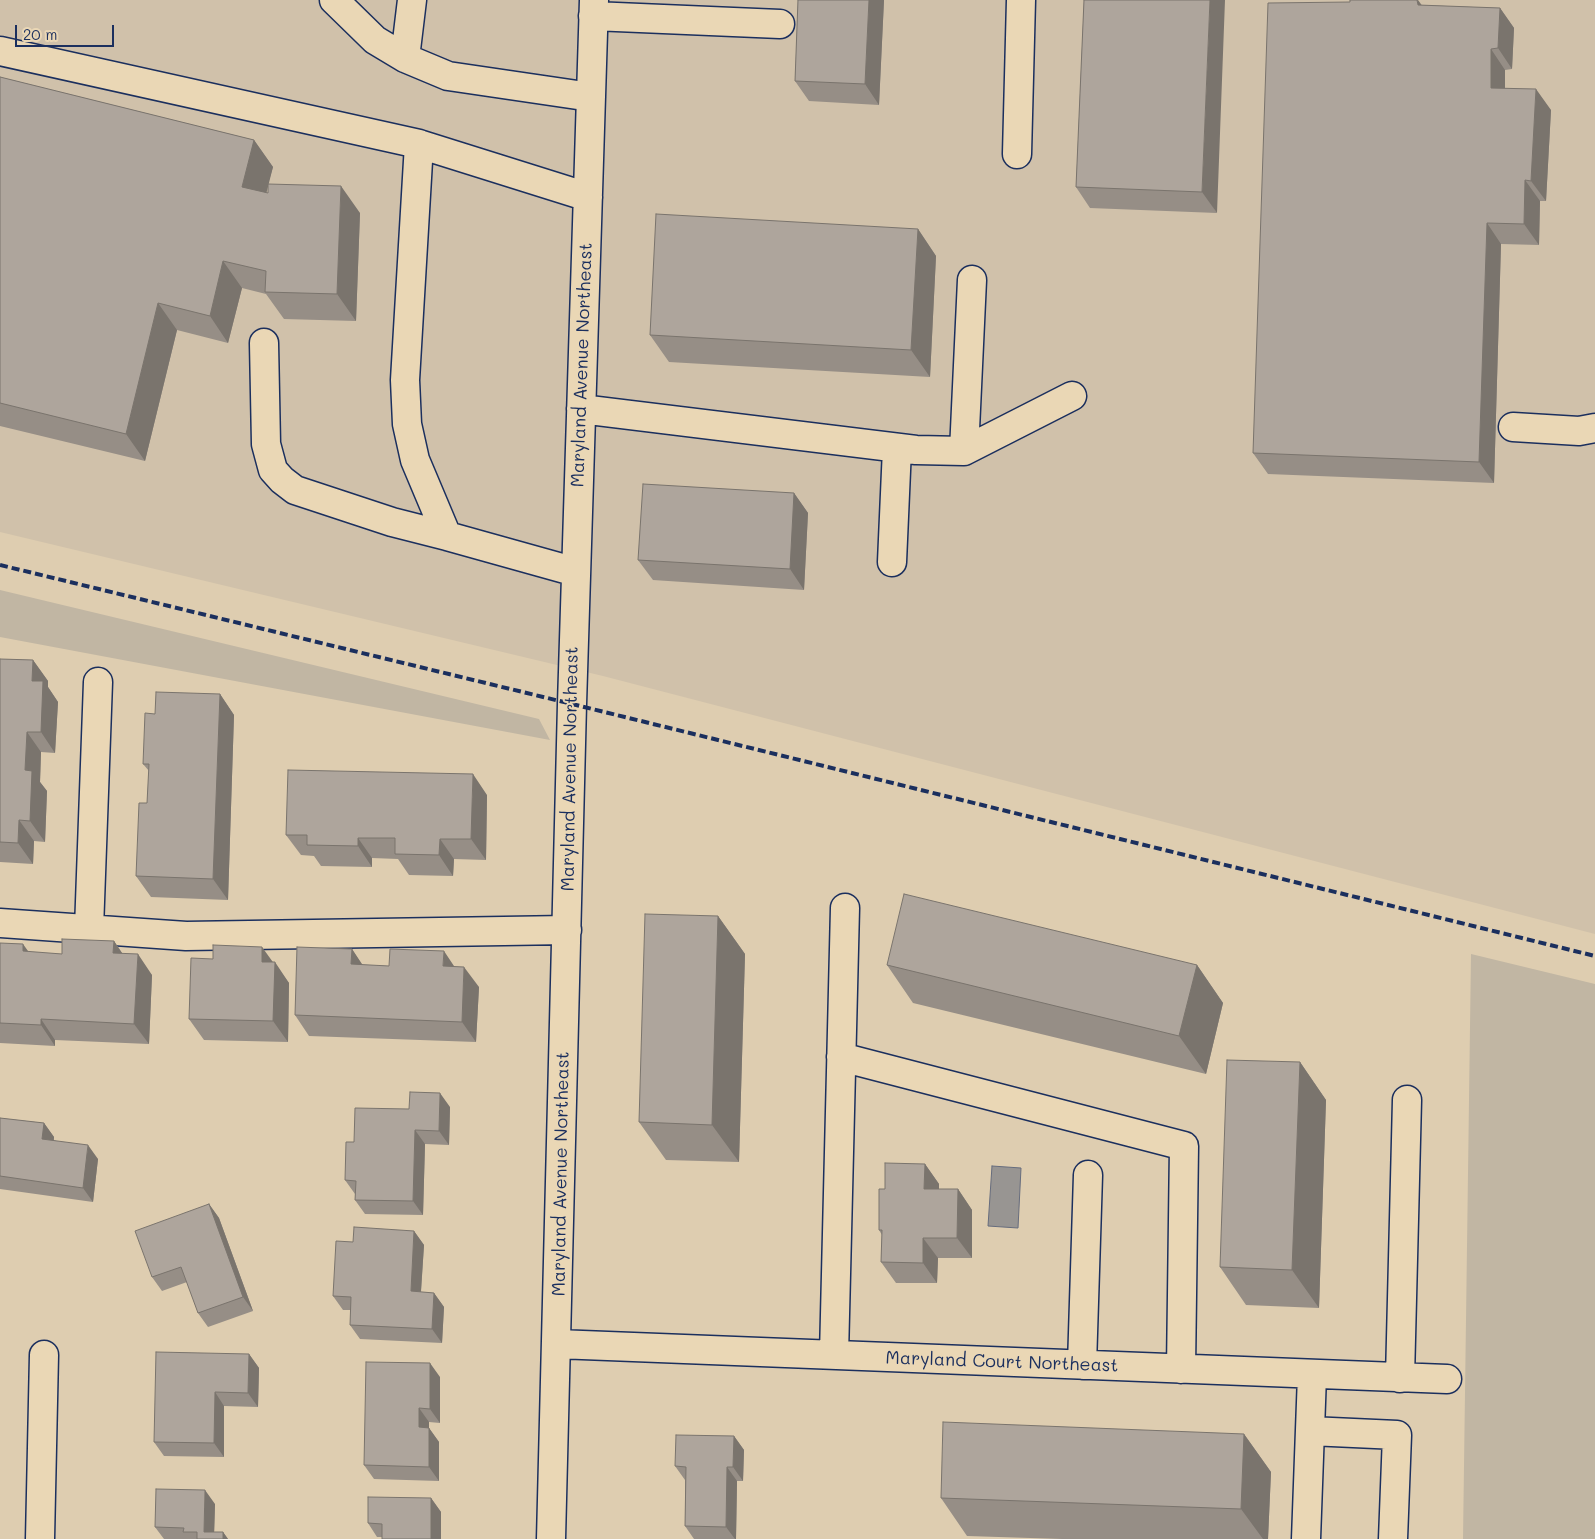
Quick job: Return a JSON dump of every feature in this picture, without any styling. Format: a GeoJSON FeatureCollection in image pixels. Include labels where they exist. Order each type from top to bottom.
{"type":"FeatureCollection","features":[{"type":"Feature","properties":{"kind":"street"},"geometry":{"type":"LineString","coordinates":[[334,0],[375,40],[405,58],[448,76],[591,97]]}},
{"type":"Feature","properties":{"kind":"street"},"geometry":{"type":"LineString","coordinates":[[405,58],[412,0]]}},
{"type":"Feature","properties":{"kind":"street"},"geometry":{"type":"LineString","coordinates":[[1017,154],[1021,0]]}},
{"type":"Feature","properties":{"kind":"street"},"geometry":{"type":"LineString","coordinates":[[594,8],[780,24]]}},
{"type":"Feature","properties":{"kind":"street","name":"Maryland Avenue Northeast"},"geometry":{"type":"LineString","coordinates":[[551,1539],[576,572],[594,8]]}},
{"type":"Feature","properties":{"kind":"street"},"geometry":{"type":"LineString","coordinates":[[0,51],[419,144],[588,197]]}},
{"type":"Feature","properties":{"kind":"street"},"geometry":{"type":"LineString","coordinates":[[419,144],[405,370],[405,402],[407,424],[415,460],[447,536]]}},
{"type":"Feature","properties":{"kind":"street"},"geometry":{"type":"LineString","coordinates":[[964,451],[972,280]]}},
{"type":"Feature","properties":{"kind":"street"},"geometry":{"type":"LineString","coordinates":[[264,342],[266,444],[273,470],[295,490],[392,522],[576,572]]}},
{"type":"Feature","properties":{"kind":"street"},"geometry":{"type":"LineString","coordinates":[[581,409],[897,448],[964,451],[1072,396]]}},
{"type":"Feature","properties":{"kind":"street"},"geometry":{"type":"LineString","coordinates":[[1513,427],[1580,431],[1595,428]]}},
{"type":"Feature","properties":{"kind":"street"},"geometry":{"type":"LineString","coordinates":[[892,562],[897,448]]}},
{"type":"Feature","properties":{"kind":"street"},"geometry":{"type":"LineString","coordinates":[[89,929],[98,682]]}},
{"type":"Feature","properties":{"kind":"street"},"geometry":{"type":"LineString","coordinates":[[834,1355],[845,908]]}},
{"type":"Feature","properties":{"kind":"street"},"geometry":{"type":"LineString","coordinates":[[0,923],[186,936],[566,930]]}},
{"type":"Feature","properties":{"kind":"street"},"geometry":{"type":"LineString","coordinates":[[841,1057],[1184,1146],[1181,1369]]}},
{"type":"Feature","properties":{"kind":"street"},"geometry":{"type":"LineString","coordinates":[[1400,1378],[1407,1100]]}},
{"type":"Feature","properties":{"kind":"street"},"geometry":{"type":"LineString","coordinates":[[1082,1365],[1088,1175]]}},
{"type":"Feature","properties":{"kind":"street","name":"Maryland Court Northeast"},"geometry":{"type":"LineString","coordinates":[[557,1344],[1447,1379]]}},
{"type":"Feature","properties":{"kind":"street"},"geometry":{"type":"LineString","coordinates":[[40,1539],[44,1355]]}},
{"type":"Feature","properties":{"kind":"street"},"geometry":{"type":"LineString","coordinates":[[1306,1539],[1312,1375]]}},
{"type":"Feature","properties":{"kind":"street"},"geometry":{"type":"LineString","coordinates":[[1310,1431],[1397,1435],[1393,1539]]}},
{"type":"Feature","properties":{"kind":"shaded area"},"geometry":{"type":"Polygon","coordinates":[[[0,0],[1595,0],[1595,934],[603,676],[0,532],[0,0]]]}},
{"type":"Feature","properties":{"kind":"shaded area"},"geometry":{"type":"Polygon","coordinates":[[[0,590],[539,719],[550,740],[0,637],[0,590]]]}},
{"type":"Feature","properties":{"kind":"shaded area"},"geometry":{"type":"Polygon","coordinates":[[[1471,954],[1595,984],[1595,1539],[1463,1539],[1471,954]]]}},
{"type":"Feature","properties":{"kind":"shaded area"},"geometry":{"type":"Polygon","coordinates":[[[992,1166],[1021,1168],[1018,1228],[988,1226],[992,1166]]]}},
{"type":"Feature","properties":{"kind":"building"},"geometry":{"type":"Polygon","coordinates":[[[798,0],[869,0],[865,84],[795,81],[798,0]]]}},
{"type":"Feature","properties":{"kind":"building"},"geometry":{"type":"Polygon","coordinates":[[[1084,0],[1210,0],[1202,192],[1076,187],[1084,0]]]}},
{"type":"Feature","properties":{"kind":"building"},"geometry":{"type":"Polygon","coordinates":[[[1350,0],[1417,0],[1418,5],[1500,8],[1498,48],[1491,49],[1491,88],[1536,89],[1531,181],[1525,180],[1524,224],[1487,223],[1479,462],[1253,453],[1268,3],[1350,2],[1350,0]]]}},
{"type":"Feature","properties":{"kind":"building"},"geometry":{"type":"Polygon","coordinates":[[[0,77],[254,140],[242,187],[268,193],[268,184],[341,186],[337,294],[265,292],[266,271],[223,261],[210,316],[158,303],[126,434],[0,403],[0,77]]]}},
{"type":"Feature","properties":{"kind":"building"},"geometry":{"type":"Polygon","coordinates":[[[656,214],[918,229],[911,350],[650,335],[656,214]]]}},
{"type":"Feature","properties":{"kind":"building"},"geometry":{"type":"Polygon","coordinates":[[[643,484],[794,493],[790,569],[638,560],[643,484]]]}},
{"type":"Feature","properties":{"kind":"building"},"geometry":{"type":"Polygon","coordinates":[[[0,659],[33,660],[32,681],[43,681],[41,732],[27,732],[25,770],[32,771],[30,821],[19,820],[18,843],[0,842],[0,659]]]}},
{"type":"Feature","properties":{"kind":"building"},"geometry":{"type":"Polygon","coordinates":[[[156,692],[220,694],[213,879],[136,876],[139,803],[147,803],[149,764],[143,764],[145,713],[155,714],[156,692]]]}},
{"type":"Feature","properties":{"kind":"building"},"geometry":{"type":"Polygon","coordinates":[[[288,770],[473,774],[471,839],[440,839],[439,855],[395,854],[395,838],[358,838],[358,846],[307,845],[307,835],[286,835],[288,770]]]}},
{"type":"Feature","properties":{"kind":"building"},"geometry":{"type":"Polygon","coordinates":[[[904,894],[1197,965],[1179,1036],[887,965],[904,894]]]}},
{"type":"Feature","properties":{"kind":"building"},"geometry":{"type":"Polygon","coordinates":[[[645,914],[718,916],[712,1125],[639,1122],[645,914]]]}},
{"type":"Feature","properties":{"kind":"building"},"geometry":{"type":"Polygon","coordinates":[[[62,939],[114,941],[113,953],[138,954],[134,1024],[41,1019],[41,1025],[0,1023],[0,943],[23,944],[23,951],[62,954],[62,939]]]}},
{"type":"Feature","properties":{"kind":"building"},"geometry":{"type":"Polygon","coordinates":[[[213,945],[262,947],[262,962],[275,962],[273,1021],[189,1019],[191,958],[213,959],[213,945]]]}},
{"type":"Feature","properties":{"kind":"building"},"geometry":{"type":"Polygon","coordinates":[[[297,947],[352,949],[351,964],[389,966],[390,949],[444,951],[443,966],[464,967],[462,1022],[295,1015],[297,947]]]}},
{"type":"Feature","properties":{"kind":"building"},"geometry":{"type":"Polygon","coordinates":[[[1227,1060],[1300,1062],[1292,1270],[1220,1267],[1227,1060]]]}},
{"type":"Feature","properties":{"kind":"building"},"geometry":{"type":"Polygon","coordinates":[[[410,1092],[440,1093],[439,1131],[415,1130],[413,1201],[355,1200],[356,1181],[345,1180],[346,1142],[354,1142],[355,1108],[409,1109],[410,1092]]]}},
{"type":"Feature","properties":{"kind":"building"},"geometry":{"type":"Polygon","coordinates":[[[0,1118],[44,1123],[42,1139],[88,1145],[83,1188],[0,1176],[0,1118]]]}},
{"type":"Feature","properties":{"kind":"building"},"geometry":{"type":"Polygon","coordinates":[[[885,1163],[925,1164],[924,1189],[958,1189],[957,1238],[923,1238],[923,1263],[881,1262],[882,1230],[879,1230],[879,1189],[885,1189],[885,1163]]]}},
{"type":"Feature","properties":{"kind":"building"},"geometry":{"type":"Polygon","coordinates":[[[209,1204],[243,1297],[198,1313],[181,1267],[152,1277],[135,1231],[209,1204]]]}},
{"type":"Feature","properties":{"kind":"building"},"geometry":{"type":"Polygon","coordinates":[[[354,1227],[414,1231],[411,1291],[434,1293],[432,1329],[350,1325],[351,1297],[333,1296],[336,1241],[353,1242],[354,1227]]]}},
{"type":"Feature","properties":{"kind":"building"},"geometry":{"type":"Polygon","coordinates":[[[156,1352],[249,1354],[248,1393],[215,1392],[214,1443],[154,1442],[156,1352]]]}},
{"type":"Feature","properties":{"kind":"building"},"geometry":{"type":"Polygon","coordinates":[[[366,1362],[430,1363],[430,1409],[419,1408],[419,1427],[429,1428],[429,1467],[364,1465],[366,1362]]]}},
{"type":"Feature","properties":{"kind":"building"},"geometry":{"type":"Polygon","coordinates":[[[943,1422],[1244,1434],[1241,1509],[941,1498],[943,1422]]]}},
{"type":"Feature","properties":{"kind":"building"},"geometry":{"type":"Polygon","coordinates":[[[676,1435],[734,1436],[733,1467],[727,1467],[726,1527],[685,1526],[686,1467],[675,1466],[676,1435]]]}},
{"type":"Feature","properties":{"kind":"building"},"geometry":{"type":"Polygon","coordinates":[[[156,1489],[205,1490],[204,1532],[223,1532],[223,1539],[197,1539],[197,1532],[183,1532],[184,1528],[155,1527],[156,1489]]]}},
{"type":"Feature","properties":{"kind":"building"},"geometry":{"type":"Polygon","coordinates":[[[368,1497],[431,1498],[431,1539],[382,1539],[382,1524],[368,1523],[368,1497]]]}},
{"type":"Feature","properties":{"kind":"railway"},"geometry":{"type":"LineString","coordinates":[[0,565],[1595,956]]}}]}
